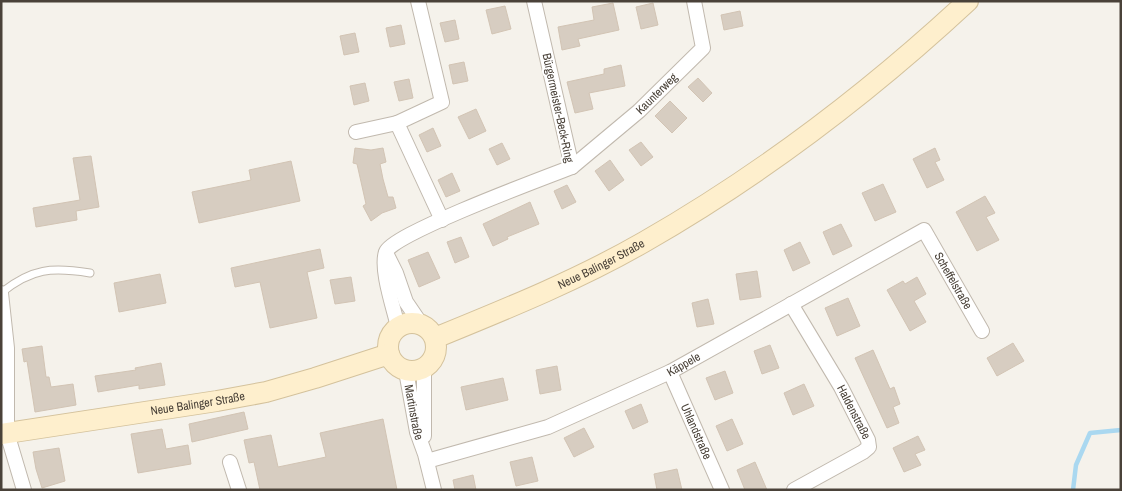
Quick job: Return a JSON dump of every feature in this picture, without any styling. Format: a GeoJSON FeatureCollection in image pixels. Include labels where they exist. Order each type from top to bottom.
{"type":"FeatureCollection","features":[{"type":"Feature","properties":{"kind":"main road","name":"Neue Balinger Straße"},"geometry":{"type":"LineString","coordinates":[[435,338],[511,307],[586,272],[700,209],[758,172],[827,121],[892,68],[968,1]]}},
{"type":"Feature","properties":{"kind":"main road"},"geometry":{"type":"LineString","coordinates":[[409,323],[421,324],[430,330],[435,338],[437,348],[435,357],[429,365],[415,370],[394,363],[389,354],[390,336],[398,327],[409,323]]}},
{"type":"Feature","properties":{"kind":"main road","name":"Neue Balinger Straße"},"geometry":{"type":"LineString","coordinates":[[4,433],[217,402],[266,392],[389,354]]}},
{"type":"Feature","properties":{"kind":"street"},"geometry":{"type":"LineString","coordinates":[[356,132],[397,123],[442,102],[418,1]]}},
{"type":"Feature","properties":{"kind":"street","name":"Bürgermeister-Beck-Ring"},"geometry":{"type":"LineString","coordinates":[[386,252],[389,247],[402,238],[572,167],[534,1]]}},
{"type":"Feature","properties":{"kind":"street","name":"Kaunterweg"},"geometry":{"type":"LineString","coordinates":[[572,167],[639,111],[703,48],[694,1]]}},
{"type":"Feature","properties":{"kind":"street"},"geometry":{"type":"LineString","coordinates":[[397,123],[442,220]]}},
{"type":"Feature","properties":{"kind":"street","name":"Käppele"},"geometry":{"type":"LineString","coordinates":[[426,458],[548,426],[670,372],[924,230]]}},
{"type":"Feature","properties":{"kind":"street","name":"Scheffelstraße"},"geometry":{"type":"LineString","coordinates":[[924,230],[982,331]]}},
{"type":"Feature","properties":{"kind":"street"},"geometry":{"type":"LineString","coordinates":[[386,252],[406,302],[421,324]]}},
{"type":"Feature","properties":{"kind":"street"},"geometry":{"type":"LineString","coordinates":[[386,252],[384,269],[398,327]]}},
{"type":"Feature","properties":{"kind":"street"},"geometry":{"type":"LineString","coordinates":[[1,293],[4,348],[4,433],[24,490]]}},
{"type":"Feature","properties":{"kind":"street","name":"Haldenstraße"},"geometry":{"type":"LineString","coordinates":[[791,304],[841,387],[868,440],[869,447],[794,490]]}},
{"type":"Feature","properties":{"kind":"street","name":"Martinstraße"},"geometry":{"type":"LineString","coordinates":[[415,370],[417,432],[434,490]]}},
{"type":"Feature","properties":{"kind":"street","name":"Uhlandstraße"},"geometry":{"type":"LineString","coordinates":[[670,372],[722,490]]}},
{"type":"Feature","properties":{"kind":"street"},"geometry":{"type":"LineString","coordinates":[[230,462],[239,490]]}},
{"type":"Feature","properties":{"kind":"lane"},"geometry":{"type":"LineString","coordinates":[[1,293],[16,281],[36,273],[63,269],[90,273]]}},
{"type":"Feature","properties":{"kind":"building"},"geometry":{"type":"Polygon","coordinates":[[[613,3],[619,30],[578,39],[580,46],[562,50],[558,27],[594,20],[592,7],[613,3]]]}},
{"type":"Feature","properties":{"kind":"building"},"geometry":{"type":"Polygon","coordinates":[[[653,3],[658,25],[641,29],[636,7],[653,3]]]}},
{"type":"Feature","properties":{"kind":"building"},"geometry":{"type":"Polygon","coordinates":[[[505,6],[511,29],[492,34],[486,10],[505,6]]]}},
{"type":"Feature","properties":{"kind":"building"},"geometry":{"type":"Polygon","coordinates":[[[740,11],[743,26],[724,30],[721,15],[740,11]]]}},
{"type":"Feature","properties":{"kind":"building"},"geometry":{"type":"Polygon","coordinates":[[[455,20],[459,39],[445,42],[440,23],[455,20]]]}},
{"type":"Feature","properties":{"kind":"building"},"geometry":{"type":"Polygon","coordinates":[[[401,25],[405,44],[390,47],[386,28],[401,25]]]}},
{"type":"Feature","properties":{"kind":"building"},"geometry":{"type":"Polygon","coordinates":[[[355,33],[359,52],[344,55],[340,36],[355,33]]]}},
{"type":"Feature","properties":{"kind":"building"},"geometry":{"type":"Polygon","coordinates":[[[464,62],[468,81],[453,84],[449,65],[464,62]]]}},
{"type":"Feature","properties":{"kind":"building"},"geometry":{"type":"Polygon","coordinates":[[[621,65],[625,86],[589,93],[593,109],[575,113],[567,82],[604,74],[604,69],[621,65]]]}},
{"type":"Feature","properties":{"kind":"building"},"geometry":{"type":"Polygon","coordinates":[[[698,78],[712,93],[703,102],[688,87],[698,78]]]}},
{"type":"Feature","properties":{"kind":"building"},"geometry":{"type":"Polygon","coordinates":[[[409,79],[413,98],[399,101],[394,82],[409,79]]]}},
{"type":"Feature","properties":{"kind":"building"},"geometry":{"type":"Polygon","coordinates":[[[365,83],[369,101],[354,105],[350,86],[365,83]]]}},
{"type":"Feature","properties":{"kind":"building"},"geometry":{"type":"Polygon","coordinates":[[[670,101],[687,118],[672,133],[655,116],[670,101]]]}},
{"type":"Feature","properties":{"kind":"building"},"geometry":{"type":"Polygon","coordinates":[[[476,109],[486,131],[469,139],[458,117],[476,109]]]}},
{"type":"Feature","properties":{"kind":"building"},"geometry":{"type":"Polygon","coordinates":[[[433,128],[441,146],[427,152],[419,135],[433,128]]]}},
{"type":"Feature","properties":{"kind":"building"},"geometry":{"type":"Polygon","coordinates":[[[641,142],[653,157],[641,166],[629,150],[641,142]]]}},
{"type":"Feature","properties":{"kind":"building"},"geometry":{"type":"Polygon","coordinates":[[[502,143],[510,159],[497,165],[489,149],[502,143]]]}},
{"type":"Feature","properties":{"kind":"building"},"geometry":{"type":"Polygon","coordinates":[[[355,148],[371,150],[383,148],[386,162],[380,164],[383,179],[388,197],[393,197],[396,208],[382,213],[371,221],[363,206],[366,204],[357,164],[353,163],[355,148]]]}},
{"type":"Feature","properties":{"kind":"building"},"geometry":{"type":"Polygon","coordinates":[[[935,148],[940,160],[935,162],[944,180],[927,188],[913,159],[935,148]]]}},
{"type":"Feature","properties":{"kind":"building"},"geometry":{"type":"Polygon","coordinates":[[[91,156],[99,207],[76,211],[77,220],[36,227],[33,208],[80,200],[73,158],[91,156]]]}},
{"type":"Feature","properties":{"kind":"building"},"geometry":{"type":"Polygon","coordinates":[[[610,160],[624,180],[609,191],[595,171],[610,160]]]}},
{"type":"Feature","properties":{"kind":"building"},"geometry":{"type":"Polygon","coordinates":[[[291,161],[300,201],[199,223],[192,192],[251,180],[249,170],[291,161]]]}},
{"type":"Feature","properties":{"kind":"building"},"geometry":{"type":"Polygon","coordinates":[[[452,173],[460,191],[446,197],[438,180],[452,173]]]}},
{"type":"Feature","properties":{"kind":"building"},"geometry":{"type":"Polygon","coordinates":[[[883,184],[896,212],[875,221],[862,193],[883,184]]]}},
{"type":"Feature","properties":{"kind":"building"},"geometry":{"type":"Polygon","coordinates":[[[567,185],[576,202],[562,209],[554,191],[567,185]]]}},
{"type":"Feature","properties":{"kind":"building"},"geometry":{"type":"Polygon","coordinates":[[[985,196],[995,213],[986,217],[999,240],[977,251],[956,212],[985,196]]]}},
{"type":"Feature","properties":{"kind":"building"},"geometry":{"type":"Polygon","coordinates":[[[530,202],[539,224],[507,237],[508,239],[493,246],[483,224],[530,202]]]}},
{"type":"Feature","properties":{"kind":"building"},"geometry":{"type":"Polygon","coordinates":[[[841,224],[852,246],[833,255],[823,232],[841,224]]]}},
{"type":"Feature","properties":{"kind":"building"},"geometry":{"type":"Polygon","coordinates":[[[461,237],[469,257],[455,263],[447,242],[461,237]]]}},
{"type":"Feature","properties":{"kind":"building"},"geometry":{"type":"Polygon","coordinates":[[[800,242],[810,263],[793,271],[784,250],[800,242]]]}},
{"type":"Feature","properties":{"kind":"building"},"geometry":{"type":"Polygon","coordinates":[[[320,249],[324,268],[307,272],[317,318],[270,328],[260,282],[235,287],[231,268],[320,249]]]}},
{"type":"Feature","properties":{"kind":"building"},"geometry":{"type":"Polygon","coordinates":[[[428,252],[440,278],[419,287],[408,260],[428,252]]]}},
{"type":"Feature","properties":{"kind":"building"},"geometry":{"type":"Polygon","coordinates":[[[757,271],[761,297],[740,300],[736,274],[757,271]]]}},
{"type":"Feature","properties":{"kind":"building"},"geometry":{"type":"Polygon","coordinates":[[[160,274],[166,303],[119,312],[114,283],[160,274]]]}},
{"type":"Feature","properties":{"kind":"building"},"geometry":{"type":"Polygon","coordinates":[[[351,277],[355,301],[335,304],[330,280],[351,277]]]}},
{"type":"Feature","properties":{"kind":"building"},"geometry":{"type":"Polygon","coordinates":[[[917,277],[926,294],[914,301],[926,322],[910,331],[887,290],[903,281],[905,284],[917,277]]]}},
{"type":"Feature","properties":{"kind":"building"},"geometry":{"type":"Polygon","coordinates":[[[848,298],[860,326],[837,336],[825,308],[848,298]]]}},
{"type":"Feature","properties":{"kind":"building"},"geometry":{"type":"Polygon","coordinates":[[[708,299],[714,324],[697,327],[692,303],[708,299]]]}},
{"type":"Feature","properties":{"kind":"building"},"geometry":{"type":"Polygon","coordinates":[[[1013,343],[1024,361],[997,376],[987,358],[1013,343]]]}},
{"type":"Feature","properties":{"kind":"building"},"geometry":{"type":"Polygon","coordinates":[[[770,345],[779,368],[762,374],[754,351],[770,345]]]}},
{"type":"Feature","properties":{"kind":"building"},"geometry":{"type":"Polygon","coordinates":[[[42,346],[46,377],[49,377],[51,387],[73,384],[76,405],[35,412],[27,361],[24,362],[22,349],[42,346]]]}},
{"type":"Feature","properties":{"kind":"building"},"geometry":{"type":"Polygon","coordinates":[[[873,350],[890,389],[894,387],[900,404],[893,407],[899,423],[887,428],[855,358],[873,350]]]}},
{"type":"Feature","properties":{"kind":"building"},"geometry":{"type":"Polygon","coordinates":[[[161,363],[165,385],[139,389],[139,385],[98,392],[95,376],[136,370],[135,368],[161,363]]]}},
{"type":"Feature","properties":{"kind":"building"},"geometry":{"type":"Polygon","coordinates":[[[557,366],[561,390],[540,394],[536,370],[557,366]]]}},
{"type":"Feature","properties":{"kind":"building"},"geometry":{"type":"Polygon","coordinates":[[[725,371],[733,393],[715,400],[706,378],[725,371]]]}},
{"type":"Feature","properties":{"kind":"building"},"geometry":{"type":"Polygon","coordinates":[[[503,378],[508,400],[466,410],[461,387],[503,378]]]}},
{"type":"Feature","properties":{"kind":"building"},"geometry":{"type":"Polygon","coordinates":[[[804,384],[814,406],[793,415],[784,393],[804,384]]]}},
{"type":"Feature","properties":{"kind":"building"},"geometry":{"type":"Polygon","coordinates":[[[641,404],[648,422],[633,429],[625,411],[641,404]]]}},
{"type":"Feature","properties":{"kind":"building"},"geometry":{"type":"Polygon","coordinates":[[[244,412],[248,429],[192,442],[189,424],[244,412]]]}},
{"type":"Feature","properties":{"kind":"building"},"geometry":{"type":"Polygon","coordinates":[[[383,419],[397,490],[260,490],[254,462],[249,463],[244,440],[271,435],[278,467],[326,457],[320,433],[383,419]]]}},
{"type":"Feature","properties":{"kind":"building"},"geometry":{"type":"Polygon","coordinates":[[[732,419],[743,444],[727,451],[716,426],[732,419]]]}},
{"type":"Feature","properties":{"kind":"building"},"geometry":{"type":"Polygon","coordinates":[[[584,428],[594,447],[574,457],[564,438],[584,428]]]}},
{"type":"Feature","properties":{"kind":"building"},"geometry":{"type":"Polygon","coordinates":[[[162,429],[166,449],[188,445],[191,464],[138,473],[131,434],[162,429]]]}},
{"type":"Feature","properties":{"kind":"building"},"geometry":{"type":"Polygon","coordinates":[[[918,436],[925,450],[915,454],[921,465],[904,472],[893,448],[918,436]]]}},
{"type":"Feature","properties":{"kind":"building"},"geometry":{"type":"Polygon","coordinates":[[[59,448],[65,481],[42,488],[33,452],[59,448]]]}},
{"type":"Feature","properties":{"kind":"building"},"geometry":{"type":"Polygon","coordinates":[[[532,457],[538,481],[516,486],[510,462],[532,457]]]}},
{"type":"Feature","properties":{"kind":"building"},"geometry":{"type":"Polygon","coordinates":[[[755,462],[767,490],[745,490],[737,470],[755,462]]]}},
{"type":"Feature","properties":{"kind":"building"},"geometry":{"type":"Polygon","coordinates":[[[677,469],[682,490],[657,490],[654,474],[677,469]]]}},
{"type":"Feature","properties":{"kind":"building"},"geometry":{"type":"Polygon","coordinates":[[[473,475],[476,490],[455,490],[453,480],[473,475]]]}},
{"type":"Feature","properties":{"kind":"waterway"},"geometry":{"type":"LineString","coordinates":[[1073,490],[1076,465],[1090,433],[1121,430]]}}]}
